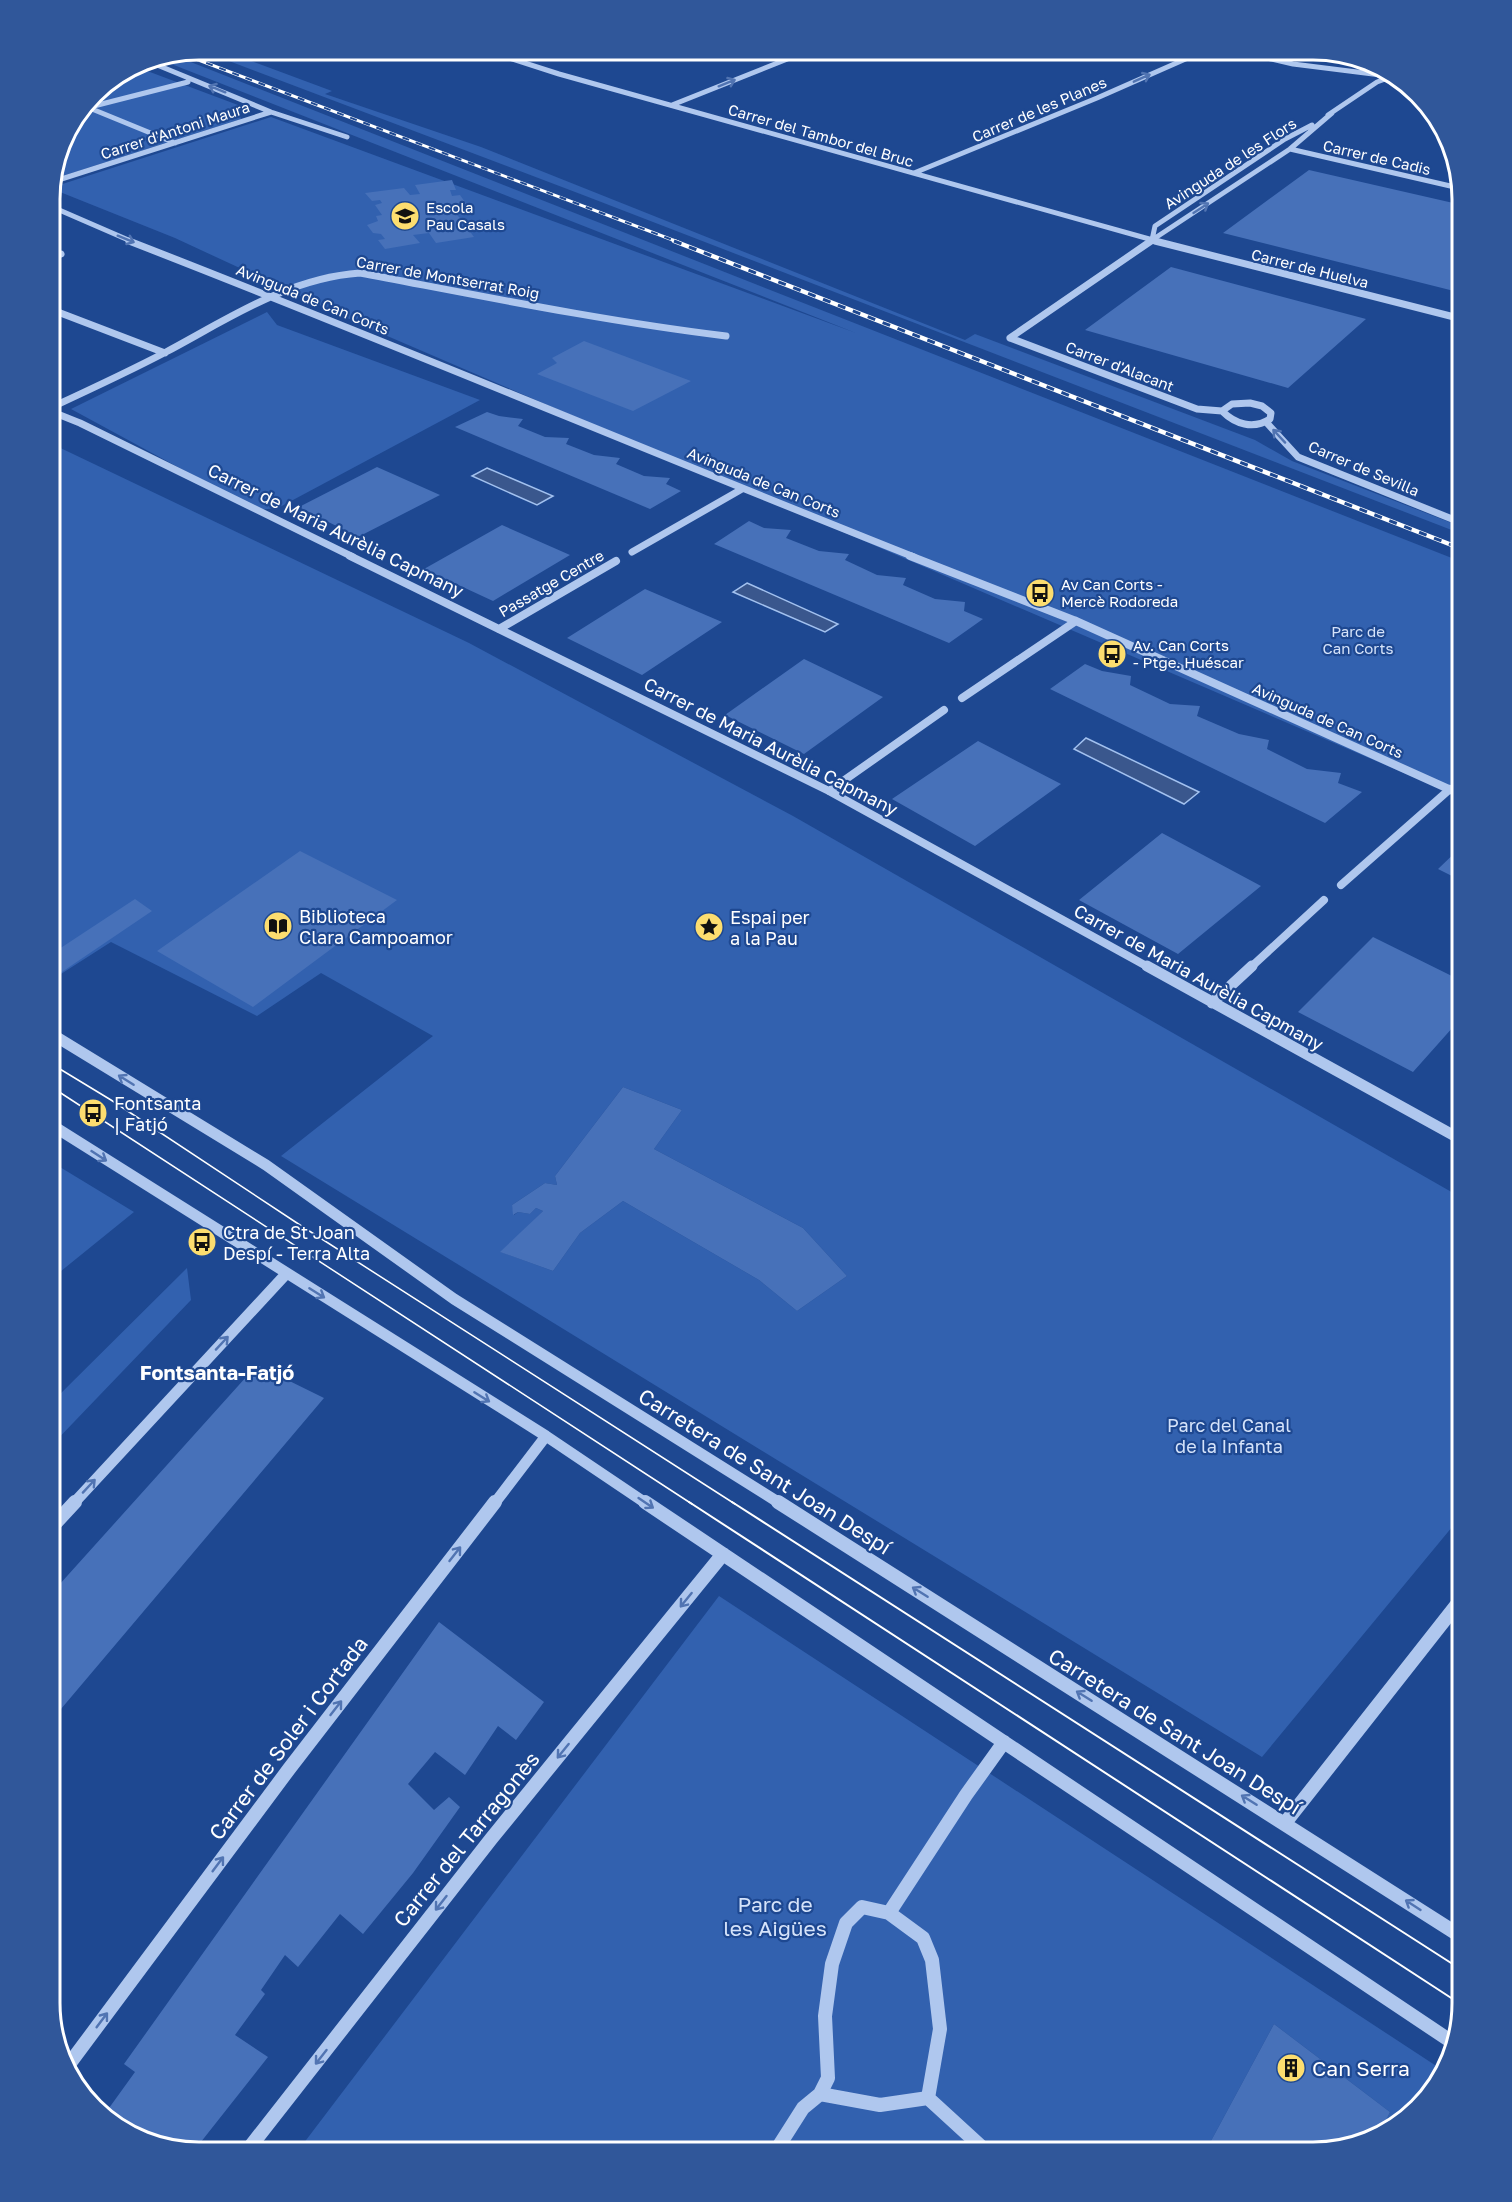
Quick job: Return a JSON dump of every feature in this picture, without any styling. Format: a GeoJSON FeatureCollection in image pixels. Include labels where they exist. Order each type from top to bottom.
{"type":"FeatureCollection","features":[{"type":"Feature","properties":{"kind":"street","name":"Carrer del Tambor del Bruc"},"geometry":{"type":"LineString","coordinates":[[515,60],[1152,240]]}},
{"type":"Feature","properties":{"kind":"street"},"geometry":{"type":"LineString","coordinates":[[672,105],[785,60]]}},
{"type":"Feature","properties":{"kind":"street","name":"Carrer de les Planes"},"geometry":{"type":"LineString","coordinates":[[914,173],[1183,60]]}},
{"type":"Feature","properties":{"kind":"street"},"geometry":{"type":"LineString","coordinates":[[1276,60],[1373,73]]}},
{"type":"Feature","properties":{"kind":"street"},"geometry":{"type":"LineString","coordinates":[[159,66],[271,112],[347,136]]}},
{"type":"Feature","properties":{"kind":"street","name":"Avinguda de les Flors"},"geometry":{"type":"LineString","coordinates":[[1152,240],[1155,226],[1285,139],[1332,113],[1377,82],[1384,80]]}},
{"type":"Feature","properties":{"kind":"street"},"geometry":{"type":"LineString","coordinates":[[97,105],[188,82]]}},
{"type":"Feature","properties":{"kind":"street"},"geometry":{"type":"LineString","coordinates":[[92,111],[175,142]]}},
{"type":"Feature","properties":{"kind":"street","name":"Carrer d'Antoni Maura"},"geometry":{"type":"LineString","coordinates":[[62,179],[271,112]]}},
{"type":"Feature","properties":{"kind":"street","name":"Avinguda de les Flors"},"geometry":{"type":"LineString","coordinates":[[1010,338],[1290,149],[1332,113]]}},
{"type":"Feature","properties":{"kind":"street","name":"Carrer de Cadis"},"geometry":{"type":"LineString","coordinates":[[1290,149],[1451,186]]}},
{"type":"Feature","properties":{"kind":"street","name":"Avinguda de Can Corts"},"geometry":{"type":"LineString","coordinates":[[60,210],[117,236],[272,296],[742,489],[1076,621],[1450,789]]}},
{"type":"Feature","properties":{"kind":"street","name":"Carrer de Huelva"},"geometry":{"type":"LineString","coordinates":[[1152,240],[1452,316]]}},
{"type":"Feature","properties":{"kind":"street","name":"Carrer de Montserrat Roig"},"geometry":{"type":"LineString","coordinates":[[60,405],[272,296],[340,272],[360,273],[667,329],[726,336]]}},
{"type":"Feature","properties":{"kind":"street"},"geometry":{"type":"LineString","coordinates":[[60,313],[165,353]]}},
{"type":"Feature","properties":{"kind":"street","name":"Carrer d'Alacant"},"geometry":{"type":"LineString","coordinates":[[1010,338],[1197,409],[1222,411]]}},
{"type":"Feature","properties":{"kind":"street","name":"Carrer de Sevilla"},"geometry":{"type":"LineString","coordinates":[[1222,411],[1232,404],[1250,403],[1262,406],[1270,413],[1270,419],[1266,422],[1298,457],[1452,519]]}},
{"type":"Feature","properties":{"kind":"street"},"geometry":{"type":"LineString","coordinates":[[1222,411],[1230,420],[1247,425],[1266,422]]}},
{"type":"Feature","properties":{"kind":"street","name":"Carrer de Maria Aurèlia Capmany"},"geometry":{"type":"LineString","coordinates":[[60,414],[830,791],[1452,1135]]}},
{"type":"Feature","properties":{"kind":"street"},"geometry":{"type":"LineString","coordinates":[[632,552],[742,489]]}},
{"type":"Feature","properties":{"kind":"street","name":"Passatge Centre"},"geometry":{"type":"LineString","coordinates":[[499,628],[616,561]]}},
{"type":"Feature","properties":{"kind":"street"},"geometry":{"type":"LineString","coordinates":[[962,698],[1076,621]]}},
{"type":"Feature","properties":{"kind":"street"},"geometry":{"type":"LineString","coordinates":[[830,791],[944,710]]}},
{"type":"Feature","properties":{"kind":"street"},"geometry":{"type":"LineString","coordinates":[[1341,885],[1450,789]]}},
{"type":"Feature","properties":{"kind":"street"},"geometry":{"type":"LineString","coordinates":[[1212,1003],[1324,900]]}},
{"type":"Feature","properties":{"kind":"street","name":"Carretera de Sant Joan Despí"},"geometry":{"type":"LineString","coordinates":[[60,1039],[266,1165],[454,1299],[1452,1931]]}},
{"type":"Feature","properties":{"kind":"street"},"geometry":{"type":"LineString","coordinates":[[60,1130],[546,1436],[1447,2039]]}},
{"type":"Feature","properties":{"kind":"street"},"geometry":{"type":"LineString","coordinates":[[60,1518],[286,1274]]}},
{"type":"Feature","properties":{"kind":"street","name":"Carrer de Soler i Cortada"},"geometry":{"type":"LineString","coordinates":[[73,2059],[289,1769],[546,1436]]}},
{"type":"Feature","properties":{"kind":"street","name":"Carrer del Tarragonès"},"geometry":{"type":"LineString","coordinates":[[254,2142],[491,1839],[723,1554]]}},
{"type":"Feature","properties":{"kind":"street"},"geometry":{"type":"LineString","coordinates":[[1285,1823],[1452,1611]]}},
{"type":"Feature","properties":{"kind":"street"},"geometry":{"type":"LineString","coordinates":[[890,1913],[966,1795],[1004,1742]]}},
{"type":"Feature","properties":{"kind":"street"},"geometry":{"type":"LineString","coordinates":[[781,2142],[803,2108],[820,2094],[828,2078],[825,2016],[832,1964],[846,1923],[862,1907],[890,1913],[923,1938],[932,1960],[940,2029],[928,2098]]}},
{"type":"Feature","properties":{"kind":"street"},"geometry":{"type":"LineString","coordinates":[[820,2094],[880,2105],[928,2098]]}},
{"type":"Feature","properties":{"kind":"street"},"geometry":{"type":"LineString","coordinates":[[928,2098],[976,2142]]}},
{"type":"Feature","properties":{"kind":"green space"},"geometry":{"type":"Polygon","coordinates":[[[226,60],[249,60],[332,91],[325,94],[481,147],[965,340],[975,334],[1255,440],[1292,461],[1452,523],[1452,530],[226,60]]]}},
{"type":"Feature","properties":{"kind":"green space","name":"Parc de Can Corts"},"geometry":{"type":"Polygon","coordinates":[[[187,61],[1452,558],[1452,794],[371,329],[175,238],[60,192],[61,184],[271,117],[856,333],[170,63],[187,61]]]}},
{"type":"Feature","properties":{"kind":"green space"},"geometry":{"type":"Polygon","coordinates":[[[147,71],[238,105],[241,119],[62,176],[74,138],[89,114],[114,89],[147,71]]]}},
{"type":"Feature","properties":{"kind":"green space"},"geometry":{"type":"Polygon","coordinates":[[[267,312],[277,325],[480,400],[278,508],[257,510],[71,409],[267,312]]]}},
{"type":"Feature","properties":{"kind":"green space","name":"Parc del Canal de la Infanta"},"geometry":{"type":"Polygon","coordinates":[[[60,448],[469,643],[793,816],[1452,1192],[1452,1527],[1262,1757],[281,1156],[433,1036],[321,973],[257,1016],[111,942],[60,975],[60,448]],[[623,1087],[555,1176],[557,1185],[545,1183],[512,1205],[514,1215],[518,1212],[530,1214],[536,1208],[543,1211],[501,1252],[553,1271],[580,1233],[623,1201],[759,1280],[797,1311],[847,1276],[803,1228],[654,1149],[682,1110],[623,1087]]]}},
{"type":"Feature","properties":{"kind":"green space"},"geometry":{"type":"Polygon","coordinates":[[[60,1167],[134,1212],[60,1272],[60,1167]]]}},
{"type":"Feature","properties":{"kind":"green space"},"geometry":{"type":"Polygon","coordinates":[[[187,1268],[191,1300],[60,1437],[60,1394],[187,1268]]]}},
{"type":"Feature","properties":{"kind":"green space","name":"Parc de les Aigües"},"geometry":{"type":"Polygon","coordinates":[[[719,1596],[1436,2066],[1423,2088],[1398,2113],[1386,2121],[1390,2112],[1274,2024],[1210,2142],[305,2142],[719,1596]]]}},
{"type":"Feature","properties":{"kind":"shaded area"},"geometry":{"type":"Polygon","coordinates":[[[487,468],[553,496],[537,505],[472,476],[487,468]]]}},
{"type":"Feature","properties":{"kind":"shaded area"},"geometry":{"type":"Polygon","coordinates":[[[747,583],[838,624],[825,632],[733,592],[747,583]]]}},
{"type":"Feature","properties":{"kind":"shaded area"},"geometry":{"type":"Polygon","coordinates":[[[1086,738],[1199,792],[1184,804],[1074,749],[1086,738]]]}},
{"type":"Feature","properties":{"kind":"building"},"geometry":{"type":"Polygon","coordinates":[[[1309,170],[1452,203],[1452,290],[1223,233],[1309,170]]]}},
{"type":"Feature","properties":{"kind":"building"},"geometry":{"type":"Polygon","coordinates":[[[452,180],[456,190],[450,190],[452,196],[460,195],[467,205],[457,206],[460,211],[454,212],[464,222],[457,223],[460,227],[466,226],[474,237],[436,243],[429,233],[413,235],[420,243],[385,249],[378,240],[385,239],[381,234],[373,233],[367,225],[378,221],[376,216],[382,215],[375,205],[382,203],[380,200],[372,201],[365,193],[404,188],[410,195],[420,194],[415,185],[452,180]]]}},
{"type":"Feature","properties":{"kind":"building"},"geometry":{"type":"Polygon","coordinates":[[[1171,267],[1366,319],[1288,388],[1085,330],[1171,267]]]}},
{"type":"Feature","properties":{"kind":"building"},"geometry":{"type":"Polygon","coordinates":[[[584,341],[691,381],[633,411],[537,374],[557,363],[552,358],[584,341]]]}},
{"type":"Feature","properties":{"kind":"building"},"geometry":{"type":"Polygon","coordinates":[[[487,412],[523,419],[518,426],[545,437],[569,438],[566,444],[594,455],[620,458],[616,464],[644,476],[670,478],[666,484],[681,491],[650,509],[455,427],[487,412]]]}},
{"type":"Feature","properties":{"kind":"building"},"geometry":{"type":"Polygon","coordinates":[[[377,467],[440,495],[358,537],[299,507],[377,467]]]}},
{"type":"Feature","properties":{"kind":"building"},"geometry":{"type":"Polygon","coordinates":[[[749,521],[764,528],[791,530],[786,538],[819,551],[849,554],[845,560],[877,575],[906,578],[903,585],[935,599],[965,602],[964,611],[983,619],[949,643],[714,544],[749,521]]]}},
{"type":"Feature","properties":{"kind":"building"},"geometry":{"type":"Polygon","coordinates":[[[502,525],[570,555],[493,601],[424,569],[502,525]]]}},
{"type":"Feature","properties":{"kind":"building"},"geometry":{"type":"Polygon","coordinates":[[[645,589],[722,622],[642,675],[567,638],[645,589]]]}},
{"type":"Feature","properties":{"kind":"building"},"geometry":{"type":"Polygon","coordinates":[[[804,659],[883,697],[804,754],[725,715],[804,659]]]}},
{"type":"Feature","properties":{"kind":"building"},"geometry":{"type":"Polygon","coordinates":[[[1085,664],[1102,671],[1131,676],[1130,685],[1170,704],[1200,706],[1197,716],[1239,734],[1269,740],[1267,749],[1307,769],[1341,773],[1338,783],[1362,792],[1325,823],[1050,689],[1085,664]]]}},
{"type":"Feature","properties":{"kind":"building"},"geometry":{"type":"Polygon","coordinates":[[[978,741],[1061,784],[975,846],[892,799],[978,741]]]}},
{"type":"Feature","properties":{"kind":"building"},"geometry":{"type":"Polygon","coordinates":[[[1162,833],[1261,886],[1178,954],[1079,900],[1162,833]]]}},
{"type":"Feature","properties":{"kind":"building","name":"Biblioteca Clara Campoamor"},"geometry":{"type":"Polygon","coordinates":[[[300,851],[397,900],[253,1007],[157,951],[300,851]]]}},
{"type":"Feature","properties":{"kind":"building"},"geometry":{"type":"Polygon","coordinates":[[[1452,856],[1452,876],[1438,869],[1452,856]]]}},
{"type":"Feature","properties":{"kind":"building"},"geometry":{"type":"Polygon","coordinates":[[[135,899],[152,911],[60,973],[60,948],[135,899]]]}},
{"type":"Feature","properties":{"kind":"building"},"geometry":{"type":"Polygon","coordinates":[[[1373,937],[1452,976],[1452,1028],[1413,1072],[1298,1012],[1373,937]]]}},
{"type":"Feature","properties":{"kind":"building"},"geometry":{"type":"Polygon","coordinates":[[[623,1087],[682,1110],[654,1149],[803,1228],[847,1276],[797,1311],[759,1280],[623,1201],[580,1233],[553,1271],[500,1252],[543,1211],[536,1208],[530,1214],[518,1212],[513,1215],[512,1205],[545,1183],[557,1185],[555,1176],[623,1087]]]}},
{"type":"Feature","properties":{"kind":"building"},"geometry":{"type":"Polygon","coordinates":[[[257,1365],[324,1398],[60,1710],[60,1584],[257,1365]]]}},
{"type":"Feature","properties":{"kind":"building"},"geometry":{"type":"Polygon","coordinates":[[[439,1622],[544,1702],[516,1740],[498,1726],[465,1775],[435,1752],[408,1784],[434,1810],[449,1797],[460,1807],[413,1873],[363,1934],[340,1914],[298,1967],[285,1955],[261,1990],[265,1994],[235,2035],[268,2057],[201,2142],[154,2135],[122,2119],[109,2108],[135,2072],[124,2064],[439,1622]]]}},
{"type":"Feature","properties":{"kind":"building","name":"Can Serra"},"geometry":{"type":"Polygon","coordinates":[[[1274,2024],[1390,2112],[1386,2121],[1366,2131],[1331,2141],[1210,2142],[1274,2024]]]}},
{"type":"Feature","properties":{"kind":"tram line"},"geometry":{"type":"LineString","coordinates":[[60,1069],[735,1504]]}},
{"type":"Feature","properties":{"kind":"tram line"},"geometry":{"type":"LineString","coordinates":[[60,1093],[692,1504]]}},
{"type":"Feature","properties":{"kind":"tram line"},"geometry":{"type":"LineString","coordinates":[[689,1502],[1452,1998]]}},
{"type":"Feature","properties":{"kind":"tram line"},"geometry":{"type":"LineString","coordinates":[[732,1502],[1452,1964]]}},
{"type":"Feature","properties":{"kind":"railway"},"geometry":{"type":"LineString","coordinates":[[199,60],[678,242]]}},
{"type":"Feature","properties":{"kind":"railway"},"geometry":{"type":"LineString","coordinates":[[674,241],[1452,545]]}},
{"type":"Feature","properties":{"kind":"place","name":"Escola Pau Casals"},"geometry":{"type":"Point","coordinates":[405,216]}},
{"type":"Feature","properties":{"kind":"place","name":"Av Can Corts - Mercè Rodoreda"},"geometry":{"type":"Point","coordinates":[1040,593]}},
{"type":"Feature","properties":{"kind":"place","name":"Av. Can Corts - Ptge. Huéscar"},"geometry":{"type":"Point","coordinates":[1112,654]}},
{"type":"Feature","properties":{"kind":"place","name":"Biblioteca Clara Campoamor"},"geometry":{"type":"Point","coordinates":[278,926]}},
{"type":"Feature","properties":{"kind":"place","name":"Espai per a la Pau"},"geometry":{"type":"Point","coordinates":[709,927]}},
{"type":"Feature","properties":{"kind":"place","name":"Fontsanta | Fatjó"},"geometry":{"type":"Point","coordinates":[93,1113]}},
{"type":"Feature","properties":{"kind":"place","name":"Ctra de St Joan Despí - Terra Alta"},"geometry":{"type":"Point","coordinates":[202,1242]}},
{"type":"Feature","properties":{"kind":"place","name":"Can Serra"},"geometry":{"type":"Point","coordinates":[1291,2068]}},
{"type":"Feature","properties":{"kind":"district","name":"Fontsanta-Fatjó"},"geometry":{"type":"Point","coordinates":[217,1372]}}]}
